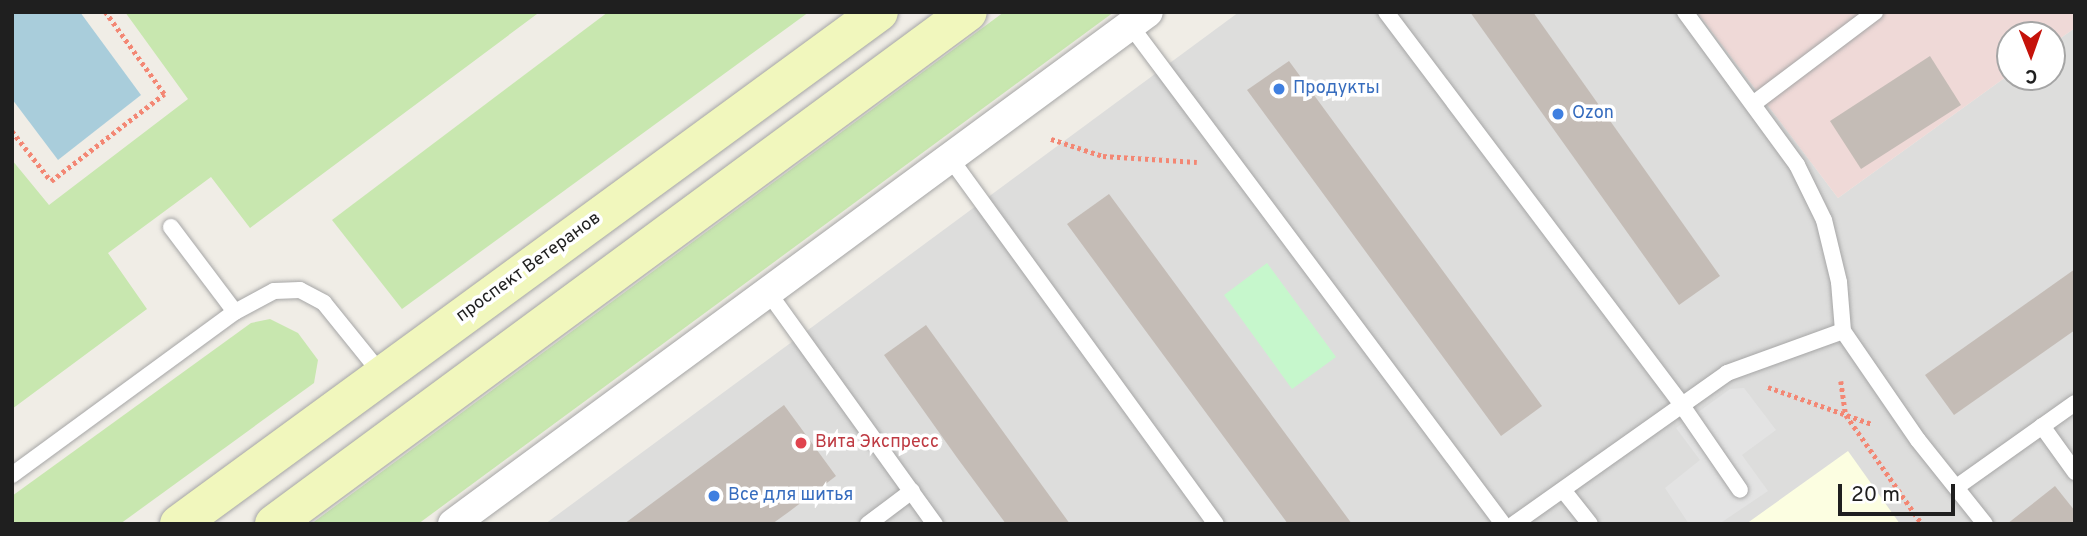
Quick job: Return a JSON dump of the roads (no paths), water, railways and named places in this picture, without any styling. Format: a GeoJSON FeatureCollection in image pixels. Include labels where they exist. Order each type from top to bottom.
{"type":"FeatureCollection","features":[{"type":"Feature","properties":{"kind":"main road","name":"проспект Ветеранов"},"geometry":{"type":"LineString","coordinates":[[179,524],[879,12]]}},
{"type":"Feature","properties":{"kind":"main road"},"geometry":{"type":"LineString","coordinates":[[274,524],[968,12]]}},
{"type":"Feature","properties":{"kind":"street"},"geometry":{"type":"LineString","coordinates":[[453,524],[1139,19]]}},
{"type":"Feature","properties":{"kind":"lane"},"geometry":{"type":"LineString","coordinates":[[1386,12],[1681,404],[1740,490]]}},
{"type":"Feature","properties":{"kind":"lane"},"geometry":{"type":"LineString","coordinates":[[1685,12],[1797,165],[1824,220],[1839,282],[1843,331],[1918,440],[1958,486],[1985,524]]}},
{"type":"Feature","properties":{"kind":"lane"},"geometry":{"type":"LineString","coordinates":[[1753,104],[1875,12]]}},
{"type":"Feature","properties":{"kind":"lane"},"geometry":{"type":"LineString","coordinates":[[1139,19],[1233,161],[1503,524]]}},
{"type":"Feature","properties":{"kind":"lane"},"geometry":{"type":"LineString","coordinates":[[950,158],[1216,524]]}},
{"type":"Feature","properties":{"kind":"lane"},"geometry":{"type":"LineString","coordinates":[[171,227],[235,312]]}},
{"type":"Feature","properties":{"kind":"lane"},"geometry":{"type":"LineString","coordinates":[[12,475],[235,312],[274,291],[300,290],[324,303],[382,375]]}},
{"type":"Feature","properties":{"kind":"lane"},"geometry":{"type":"LineString","coordinates":[[768,292],[936,524]]}},
{"type":"Feature","properties":{"kind":"lane"},"geometry":{"type":"LineString","coordinates":[[1514,524],[1727,373],[1843,331]]}},
{"type":"Feature","properties":{"kind":"lane"},"geometry":{"type":"LineString","coordinates":[[1958,486],[2075,403]]}},
{"type":"Feature","properties":{"kind":"lane"},"geometry":{"type":"LineString","coordinates":[[2042,426],[2075,472]]}},
{"type":"Feature","properties":{"kind":"lane"},"geometry":{"type":"LineString","coordinates":[[1563,490],[1590,524]]}},
{"type":"Feature","properties":{"kind":"lane"},"geometry":{"type":"LineString","coordinates":[[868,524],[912,492]]}},
{"type":"Feature","properties":{"kind":"water"},"geometry":{"type":"Polygon","coordinates":[[[12,12],[80,12],[141,95],[58,160],[12,99],[12,12]]]}},
{"type":"Feature","properties":{"kind":"place","name":"Продукты"},"geometry":{"type":"Point","coordinates":[1279,89]}},
{"type":"Feature","properties":{"kind":"place","name":"Ozon"},"geometry":{"type":"Point","coordinates":[1558,114]}},
{"type":"Feature","properties":{"kind":"place","name":"Вита Экспресс"},"geometry":{"type":"Point","coordinates":[801,443]}},
{"type":"Feature","properties":{"kind":"place","name":"Все для шитья"},"geometry":{"type":"Point","coordinates":[714,496]}}]}
